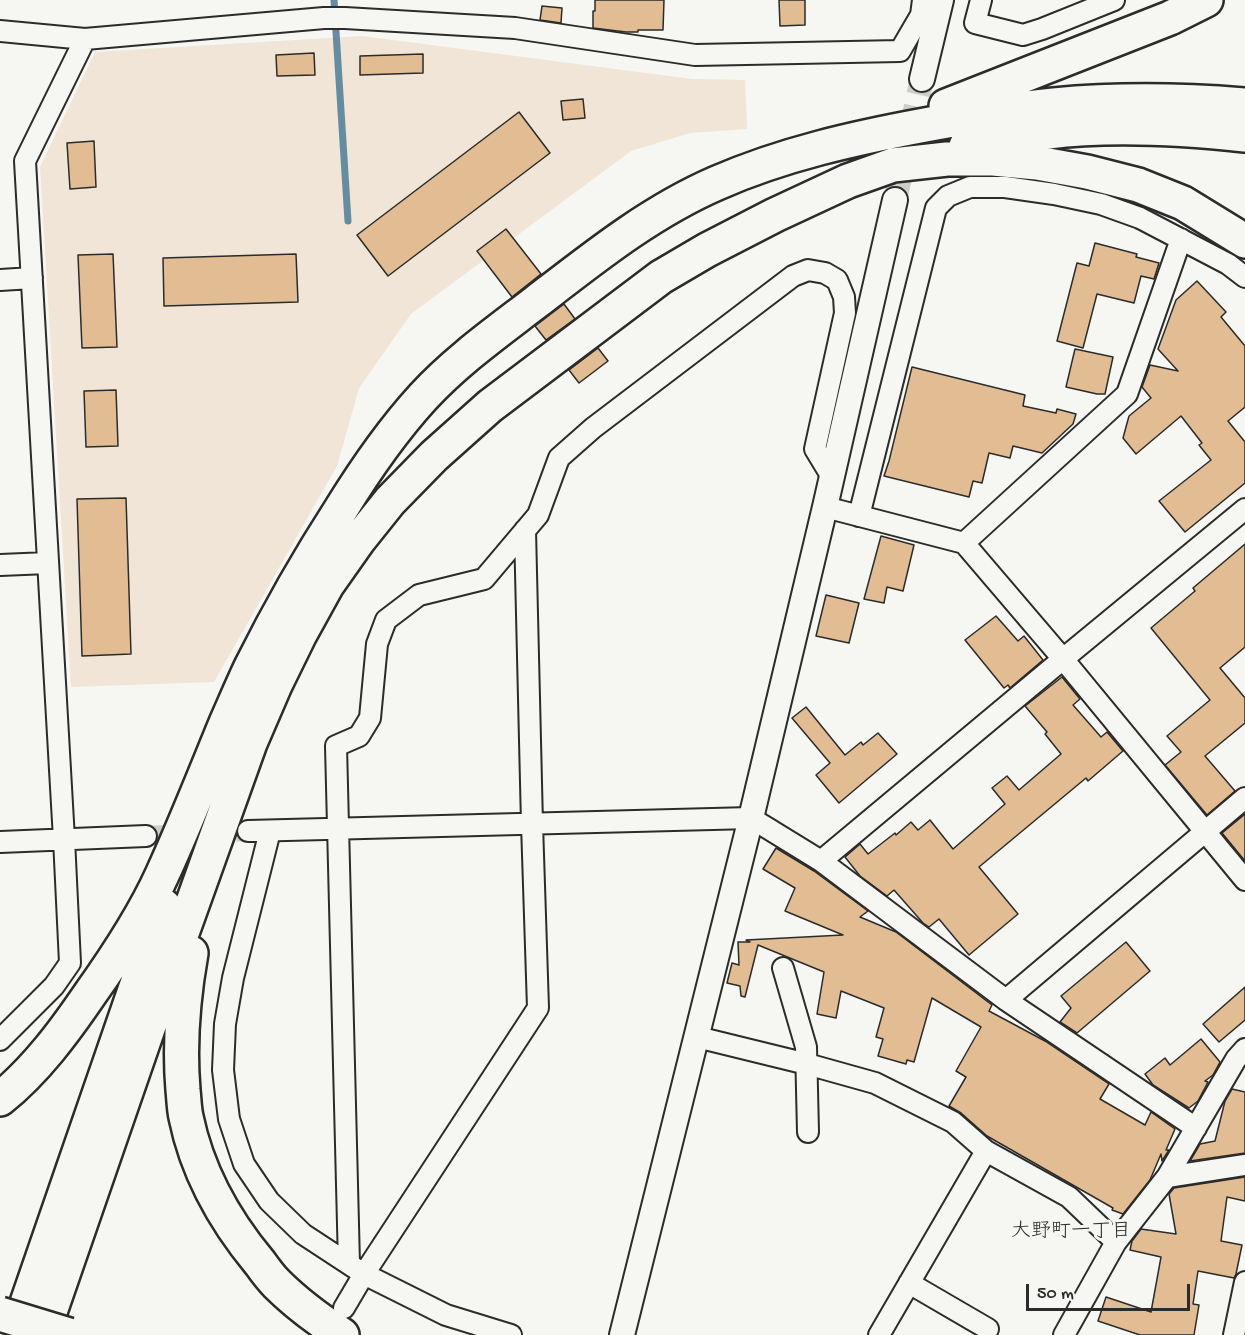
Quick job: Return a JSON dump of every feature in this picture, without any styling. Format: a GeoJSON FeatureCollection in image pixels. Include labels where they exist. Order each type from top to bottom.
{"type":"FeatureCollection","features":[{"type":"Feature","properties":{"kind":"highway"},"geometry":{"type":"LineString","coordinates":[[878,134],[1170,18],[1206,0]]}},
{"type":"Feature","properties":{"kind":"highway"},"geometry":{"type":"LineString","coordinates":[[343,1322],[314,1316],[276,1284],[245,1246],[219,1204],[198,1159],[186,1117],[181,1031],[184,988],[208,882],[248,672],[318,544],[389,439],[423,397],[462,359],[628,233],[670,207],[716,183],[814,149],[878,134],[1002,111],[1058,105],[1137,101],[1245,105]]}},
{"type":"Feature","properties":{"kind":"highway"},"geometry":{"type":"LineString","coordinates":[[0,1099],[45,1055],[128,940],[236,737],[275,686],[327,585],[358,541],[390,501],[434,456],[490,406],[662,277],[707,250],[848,181],[893,165],[966,146],[1048,131],[1159,128],[1245,135]]}},
{"type":"Feature","properties":{"kind":"highway"},"geometry":{"type":"LineString","coordinates":[[893,165],[947,159],[993,159],[1037,163],[1087,172],[1138,185],[1183,203],[1245,241]]}},
{"type":"Feature","properties":{"kind":"highway"},"geometry":{"type":"LineString","coordinates":[[16,1335],[130,1006],[236,737]]}},
{"type":"Feature","properties":{"kind":"highway"},"geometry":{"type":"LineString","coordinates":[[42,1335],[154,1011],[236,737]]}},
{"type":"Feature","properties":{"kind":"highway"},"geometry":{"type":"LineString","coordinates":[[0,1314],[69,1335]]}},
{"type":"Feature","properties":{"kind":"street"},"geometry":{"type":"LineString","coordinates":[[0,31],[85,39],[324,9],[345,18],[515,28],[695,55],[900,51],[921,15],[923,0]]}},
{"type":"Feature","properties":{"kind":"street"},"geometry":{"type":"LineString","coordinates":[[922,80],[941,0]]}},
{"type":"Feature","properties":{"kind":"street"},"geometry":{"type":"LineString","coordinates":[[981,0],[975,23],[1023,35],[1114,0]]}},
{"type":"Feature","properties":{"kind":"street"},"geometry":{"type":"LineString","coordinates":[[0,1040],[54,986],[70,963],[26,161],[85,39]]}},
{"type":"Feature","properties":{"kind":"street"},"geometry":{"type":"LineString","coordinates":[[859,516],[936,208],[948,196],[970,187],[1005,187],[1101,204],[1140,218],[1228,264],[1245,277]]}},
{"type":"Feature","properties":{"kind":"street"},"geometry":{"type":"LineString","coordinates":[[622,1335],[752,818],[895,200]]}},
{"type":"Feature","properties":{"kind":"street"},"geometry":{"type":"LineString","coordinates":[[964,543],[1127,394],[1181,239]]}},
{"type":"Feature","properties":{"kind":"street"},"geometry":{"type":"LineString","coordinates":[[343,1322],[356,1269],[336,746],[359,736],[370,718],[377,644],[386,620],[419,595],[484,579],[538,515],[559,458],[593,428],[793,276],[808,270],[825,273],[837,280],[844,297],[844,313],[815,449],[832,477]]}},
{"type":"Feature","properties":{"kind":"street"},"geometry":{"type":"LineString","coordinates":[[0,280],[32,278]]}},
{"type":"Feature","properties":{"kind":"street"},"geometry":{"type":"LineString","coordinates":[[825,507],[964,543],[1245,880]]}},
{"type":"Feature","properties":{"kind":"street"},"geometry":{"type":"LineString","coordinates":[[821,861],[1245,509]]}},
{"type":"Feature","properties":{"kind":"street"},"geometry":{"type":"LineString","coordinates":[[356,1269],[538,1008],[525,530]]}},
{"type":"Feature","properties":{"kind":"street"},"geometry":{"type":"LineString","coordinates":[[0,564],[48,562]]}},
{"type":"Feature","properties":{"kind":"street"},"geometry":{"type":"LineString","coordinates":[[1006,1000],[1245,798]]}},
{"type":"Feature","properties":{"kind":"street"},"geometry":{"type":"LineString","coordinates":[[248,831],[752,818],[821,861],[1006,1000],[1196,1128]]}},
{"type":"Feature","properties":{"kind":"street"},"geometry":{"type":"LineString","coordinates":[[270,831],[233,978],[225,1024],[223,1070],[229,1119],[244,1164],[269,1201],[303,1234],[356,1269],[446,1315],[511,1335]]}},
{"type":"Feature","properties":{"kind":"street"},"geometry":{"type":"LineString","coordinates":[[0,842],[146,836]]}},
{"type":"Feature","properties":{"kind":"street"},"geometry":{"type":"LineString","coordinates":[[783,969],[806,1047],[808,1132]]}},
{"type":"Feature","properties":{"kind":"street"},"geometry":{"type":"LineString","coordinates":[[697,1037],[875,1083],[953,1122],[986,1151],[1069,1197],[1116,1242]]}},
{"type":"Feature","properties":{"kind":"street"},"geometry":{"type":"LineString","coordinates":[[1064,1335],[1116,1242],[1167,1177],[1236,1059],[1245,1049]]}},
{"type":"Feature","properties":{"kind":"street"},"geometry":{"type":"LineString","coordinates":[[879,1335],[986,1151]]}},
{"type":"Feature","properties":{"kind":"street"},"geometry":{"type":"LineString","coordinates":[[1167,1177],[1245,1166]]}},
{"type":"Feature","properties":{"kind":"street"},"geometry":{"type":"LineString","coordinates":[[1234,1335],[1245,1282]]}},
{"type":"Feature","properties":{"kind":"street"},"geometry":{"type":"LineString","coordinates":[[909,1283],[988,1329]]}},
{"type":"Feature","properties":{"kind":"shaded area"},"geometry":{"type":"Polygon","coordinates":[[[362,36],[692,79],[745,80],[747,129],[690,133],[631,151],[411,314],[359,388],[337,466],[214,682],[71,687],[40,167],[95,52],[362,36]]]}},
{"type":"Feature","properties":{"kind":"building"},"geometry":{"type":"Polygon","coordinates":[[[595,0],[664,0],[663,30],[626,32],[593,28],[595,0]]]}},
{"type":"Feature","properties":{"kind":"building"},"geometry":{"type":"Polygon","coordinates":[[[779,0],[805,0],[805,25],[780,26],[779,0]]]}},
{"type":"Feature","properties":{"kind":"building"},"geometry":{"type":"Polygon","coordinates":[[[542,6],[562,8],[561,23],[540,20],[542,6]]]}},
{"type":"Feature","properties":{"kind":"building"},"geometry":{"type":"Polygon","coordinates":[[[314,53],[315,75],[277,76],[276,55],[314,53]]]}},
{"type":"Feature","properties":{"kind":"building"},"geometry":{"type":"Polygon","coordinates":[[[423,54],[423,73],[360,75],[360,56],[423,54]]]}},
{"type":"Feature","properties":{"kind":"building"},"geometry":{"type":"Polygon","coordinates":[[[583,99],[585,118],[563,120],[561,101],[583,99]]]}},
{"type":"Feature","properties":{"kind":"building"},"geometry":{"type":"Polygon","coordinates":[[[519,112],[550,153],[388,276],[357,235],[519,112]]]}},
{"type":"Feature","properties":{"kind":"building"},"geometry":{"type":"Polygon","coordinates":[[[94,141],[96,187],[70,189],[67,143],[94,141]]]}},
{"type":"Feature","properties":{"kind":"building"},"geometry":{"type":"Polygon","coordinates":[[[506,229],[541,274],[512,297],[477,251],[506,229]]]}},
{"type":"Feature","properties":{"kind":"building"},"geometry":{"type":"Polygon","coordinates":[[[1095,243],[1137,254],[1136,257],[1159,263],[1154,279],[1141,276],[1134,303],[1097,294],[1083,348],[1057,341],[1077,263],[1089,266],[1095,243]]]}},
{"type":"Feature","properties":{"kind":"building"},"geometry":{"type":"Polygon","coordinates":[[[113,254],[117,347],[82,348],[78,255],[113,254]]]}},
{"type":"Feature","properties":{"kind":"building"},"geometry":{"type":"Polygon","coordinates":[[[296,254],[298,302],[164,306],[163,258],[296,254]]]}},
{"type":"Feature","properties":{"kind":"building"},"geometry":{"type":"Polygon","coordinates":[[[1197,281],[1226,312],[1221,317],[1245,346],[1245,407],[1228,421],[1245,442],[1245,483],[1185,532],[1159,501],[1211,460],[1199,445],[1202,443],[1181,416],[1136,454],[1123,438],[1129,416],[1151,398],[1142,387],[1150,365],[1178,371],[1158,349],[1176,300],[1197,281]]]}},
{"type":"Feature","properties":{"kind":"building"},"geometry":{"type":"Polygon","coordinates":[[[564,304],[575,319],[546,340],[535,326],[564,304]]]}},
{"type":"Feature","properties":{"kind":"building"},"geometry":{"type":"Polygon","coordinates":[[[598,348],[608,361],[579,383],[569,370],[598,348]]]}},
{"type":"Feature","properties":{"kind":"building"},"geometry":{"type":"Polygon","coordinates":[[[1075,349],[1113,357],[1105,394],[1066,387],[1075,349]]]}},
{"type":"Feature","properties":{"kind":"building"},"geometry":{"type":"Polygon","coordinates":[[[912,367],[1025,395],[1023,406],[1056,413],[1057,409],[1076,414],[1073,424],[1042,453],[1013,446],[1010,458],[989,453],[982,483],[973,481],[969,497],[884,476],[912,367]]]}},
{"type":"Feature","properties":{"kind":"building"},"geometry":{"type":"Polygon","coordinates":[[[116,390],[118,446],[86,447],[84,391],[116,390]]]}},
{"type":"Feature","properties":{"kind":"building"},"geometry":{"type":"Polygon","coordinates":[[[126,498],[131,654],[82,656],[77,499],[126,498]]]}},
{"type":"Feature","properties":{"kind":"building"},"geometry":{"type":"Polygon","coordinates":[[[881,536],[914,545],[903,591],[887,587],[884,603],[864,599],[881,536]]]}},
{"type":"Feature","properties":{"kind":"building"},"geometry":{"type":"Polygon","coordinates":[[[1245,544],[1245,647],[1220,668],[1245,698],[1245,723],[1205,756],[1235,791],[1207,815],[1165,765],[1181,752],[1167,736],[1210,700],[1151,628],[1195,591],[1193,588],[1245,544]]]}},
{"type":"Feature","properties":{"kind":"building"},"geometry":{"type":"Polygon","coordinates":[[[826,595],[859,603],[849,643],[816,636],[826,595]]]}},
{"type":"Feature","properties":{"kind":"building"},"geometry":{"type":"Polygon","coordinates":[[[996,616],[1018,641],[1024,636],[1043,660],[1010,688],[1008,685],[1004,688],[965,640],[996,616]]]}},
{"type":"Feature","properties":{"kind":"building"},"geometry":{"type":"Polygon","coordinates":[[[1062,677],[1080,699],[1073,705],[1101,737],[1107,732],[1123,751],[1088,781],[1086,778],[979,867],[1018,914],[969,955],[939,919],[929,927],[894,890],[887,896],[860,876],[845,857],[860,844],[868,854],[911,822],[918,830],[930,820],[953,849],[1005,804],[992,788],[1007,776],[1019,790],[1061,754],[1045,734],[1047,732],[1025,706],[1062,677]]]}},
{"type":"Feature","properties":{"kind":"building"},"geometry":{"type":"Polygon","coordinates":[[[806,707],[845,755],[861,742],[863,745],[878,733],[897,754],[839,803],[816,775],[830,763],[792,718],[806,707]]]}},
{"type":"Feature","properties":{"kind":"building"},"geometry":{"type":"Polygon","coordinates":[[[1245,814],[1245,861],[1222,833],[1245,814]]]}},
{"type":"Feature","properties":{"kind":"building"},"geometry":{"type":"Polygon","coordinates":[[[776,848],[814,871],[868,911],[860,917],[896,932],[992,1005],[989,1011],[1045,1041],[1109,1084],[1100,1099],[1145,1125],[1151,1112],[1175,1129],[1166,1150],[1169,1150],[1162,1161],[1161,1154],[1150,1180],[1123,1214],[1112,1210],[1113,1208],[987,1136],[961,1113],[949,1106],[966,1077],[956,1071],[981,1027],[932,998],[914,1062],[907,1060],[906,1064],[878,1056],[883,1039],[876,1037],[884,1008],[841,991],[836,1018],[817,1014],[824,972],[758,945],[745,997],[741,996],[740,986],[727,983],[732,963],[739,965],[738,942],[843,935],[785,911],[795,888],[763,869],[776,848]]]}},
{"type":"Feature","properties":{"kind":"building"},"geometry":{"type":"Polygon","coordinates":[[[1126,942],[1150,971],[1077,1033],[1060,1022],[1071,1008],[1061,996],[1126,942]]]}},
{"type":"Feature","properties":{"kind":"building"},"geometry":{"type":"Polygon","coordinates":[[[1245,987],[1245,1020],[1219,1042],[1203,1024],[1245,987]]]}},
{"type":"Feature","properties":{"kind":"building"},"geometry":{"type":"Polygon","coordinates":[[[1201,1039],[1220,1062],[1213,1075],[1205,1081],[1208,1082],[1198,1101],[1189,1108],[1153,1085],[1145,1074],[1165,1058],[1170,1065],[1201,1039]]]}},
{"type":"Feature","properties":{"kind":"building"},"geometry":{"type":"Polygon","coordinates":[[[1232,1089],[1245,1092],[1245,1153],[1190,1161],[1200,1144],[1215,1141],[1225,1101],[1232,1089]]]}},
{"type":"Feature","properties":{"kind":"building"},"geometry":{"type":"Polygon","coordinates":[[[1245,1177],[1245,1201],[1227,1197],[1221,1241],[1242,1245],[1236,1274],[1234,1278],[1198,1271],[1193,1304],[1199,1305],[1194,1335],[1140,1335],[1098,1321],[1106,1297],[1151,1312],[1161,1257],[1130,1250],[1132,1241],[1141,1229],[1176,1234],[1169,1194],[1174,1188],[1245,1177]]]}},
{"type":"Feature","properties":{"kind":"waterway"},"geometry":{"type":"LineString","coordinates":[[334,0],[348,221]]}},
{"type":"Feature","properties":{"kind":"tunnel"},"geometry":{"type":"LineString","coordinates":[[895,200],[922,79]]}},
{"type":"Feature","properties":{"kind":"tunnel"},"geometry":{"type":"LineString","coordinates":[[146,836],[248,831]]}},
{"type":"Feature","properties":{"kind":"district","name":"大野町一丁目"},"geometry":{"type":"Point","coordinates":[1071,1233]}}]}
